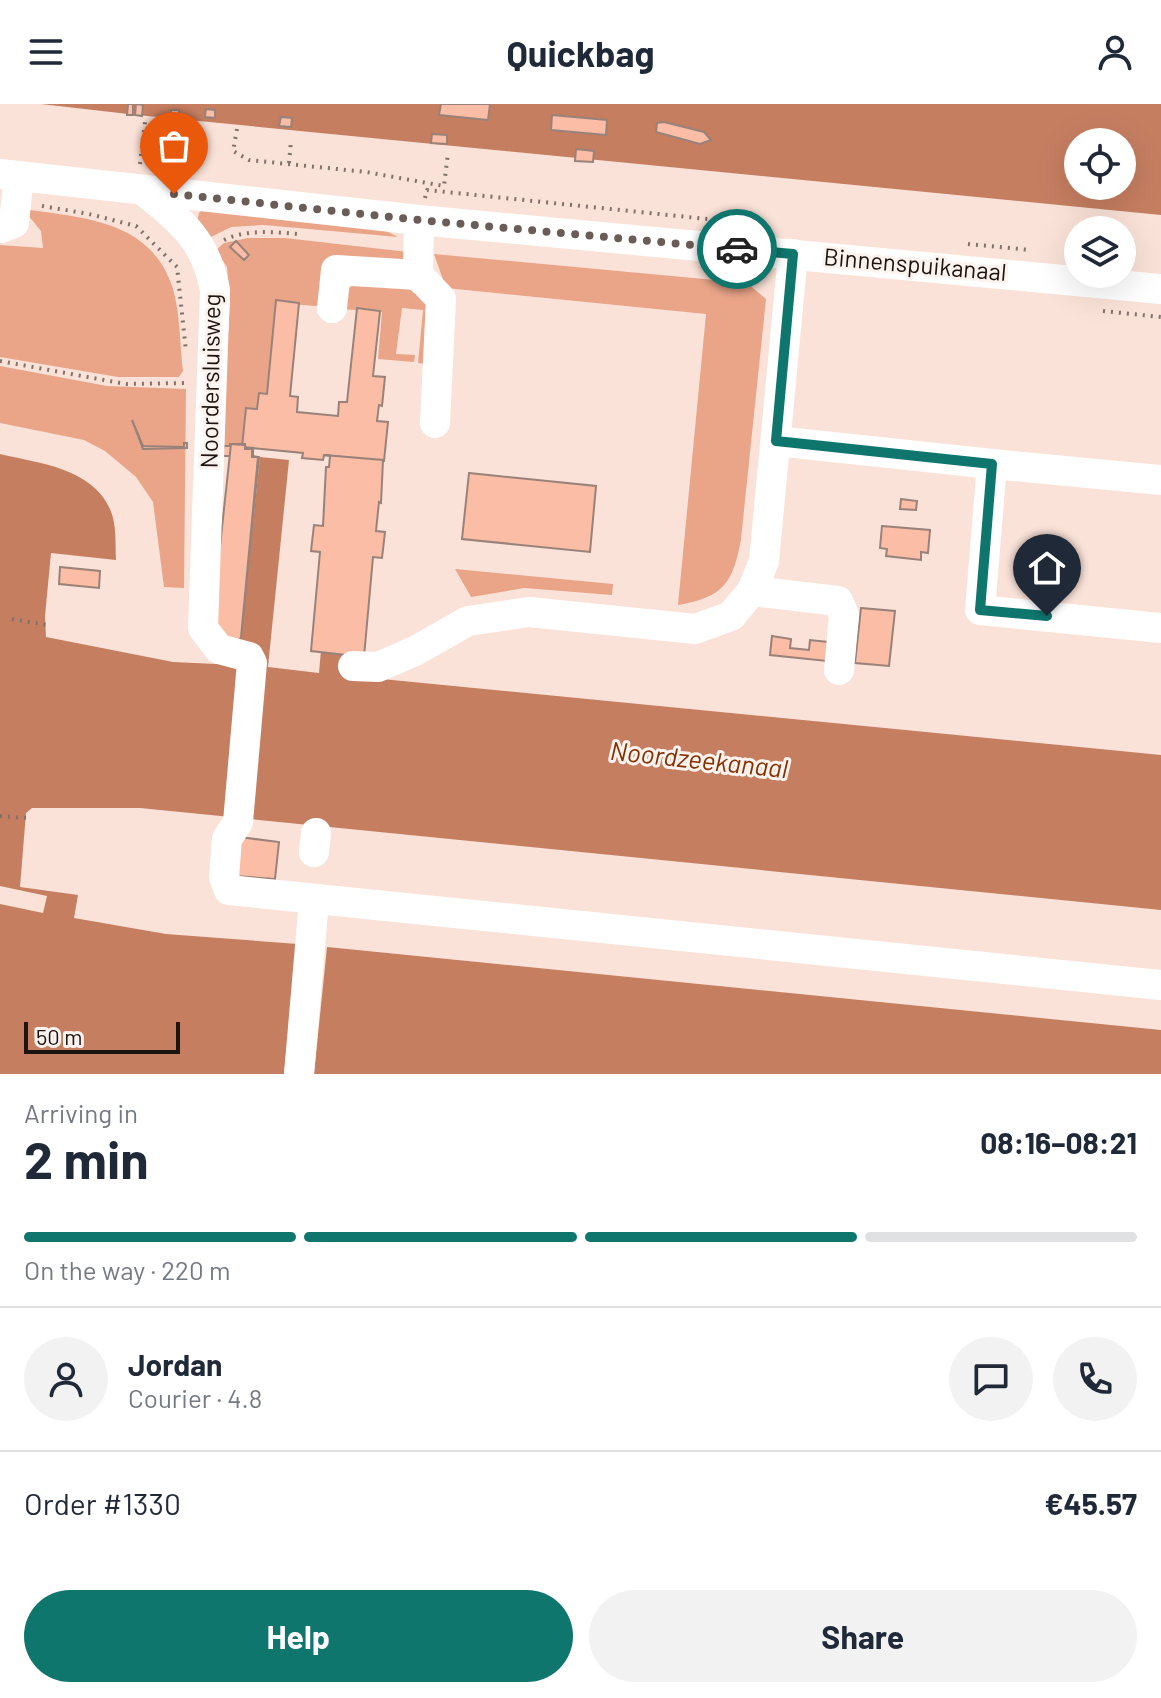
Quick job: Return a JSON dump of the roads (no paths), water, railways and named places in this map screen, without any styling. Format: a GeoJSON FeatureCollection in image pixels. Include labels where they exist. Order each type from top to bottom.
{"type":"FeatureCollection","features":[{"type":"Feature","properties":{"kind":"street"},"geometry":{"type":"LineString","coordinates":[[0,228],[14,223],[12,184],[144,191]]}},
{"type":"Feature","properties":{"kind":"street","name":"Binnenspuikanaal"},"geometry":{"type":"LineString","coordinates":[[144,191],[419,220],[1161,289]]}},
{"type":"Feature","properties":{"kind":"street","name":"Noordersluisweg"},"geometry":{"type":"LineString","coordinates":[[144,191],[187,225],[212,271],[216,303],[203,628],[219,649],[249,657],[252,663],[238,822],[227,839],[226,887],[234,891],[303,899]]}},
{"type":"Feature","properties":{"kind":"street"},"geometry":{"type":"LineString","coordinates":[[418,275],[419,220]]}},
{"type":"Feature","properties":{"kind":"street"},"geometry":{"type":"LineString","coordinates":[[353,666],[378,667],[415,651],[468,621],[507,614],[529,612],[695,629],[731,616],[752,591],[764,561],[793,254]]}},
{"type":"Feature","properties":{"kind":"street"},"geometry":{"type":"LineString","coordinates":[[332,308],[336,270],[418,275],[441,299],[435,423]]}},
{"type":"Feature","properties":{"kind":"street"},"geometry":{"type":"LineString","coordinates":[[776,441],[1161,480]]}},
{"type":"Feature","properties":{"kind":"street"},"geometry":{"type":"LineString","coordinates":[[992,464],[980,610],[1161,628]]}},
{"type":"Feature","properties":{"kind":"street"},"geometry":{"type":"LineString","coordinates":[[752,591],[838,601],[844,615],[839,670]]}},
{"type":"Feature","properties":{"kind":"street"},"geometry":{"type":"LineString","coordinates":[[299,1074],[311,935],[303,899],[1161,985]]}},
{"type":"Feature","properties":{"kind":"water"},"geometry":{"type":"Polygon","coordinates":[[[41,104],[1161,104],[1161,215],[137,115],[41,104]]]}},
{"type":"Feature","properties":{"kind":"water","name":"Noordzeekanaal"},"geometry":{"type":"Polygon","coordinates":[[[0,454],[77,476],[102,495],[112,515],[116,560],[51,553],[46,637],[173,662],[238,665],[260,457],[289,460],[268,667],[319,673],[338,456],[351,676],[1161,755],[1161,910],[140,808],[32,808],[26,813],[20,887],[78,895],[74,918],[166,934],[298,944],[284,1074],[0,1074],[0,904],[43,913],[47,896],[0,886],[0,454]]]}},
{"type":"Feature","properties":{"kind":"water"},"geometry":{"type":"Polygon","coordinates":[[[327,947],[1161,1030],[1161,1074],[314,1074],[327,947]]]}}]}
